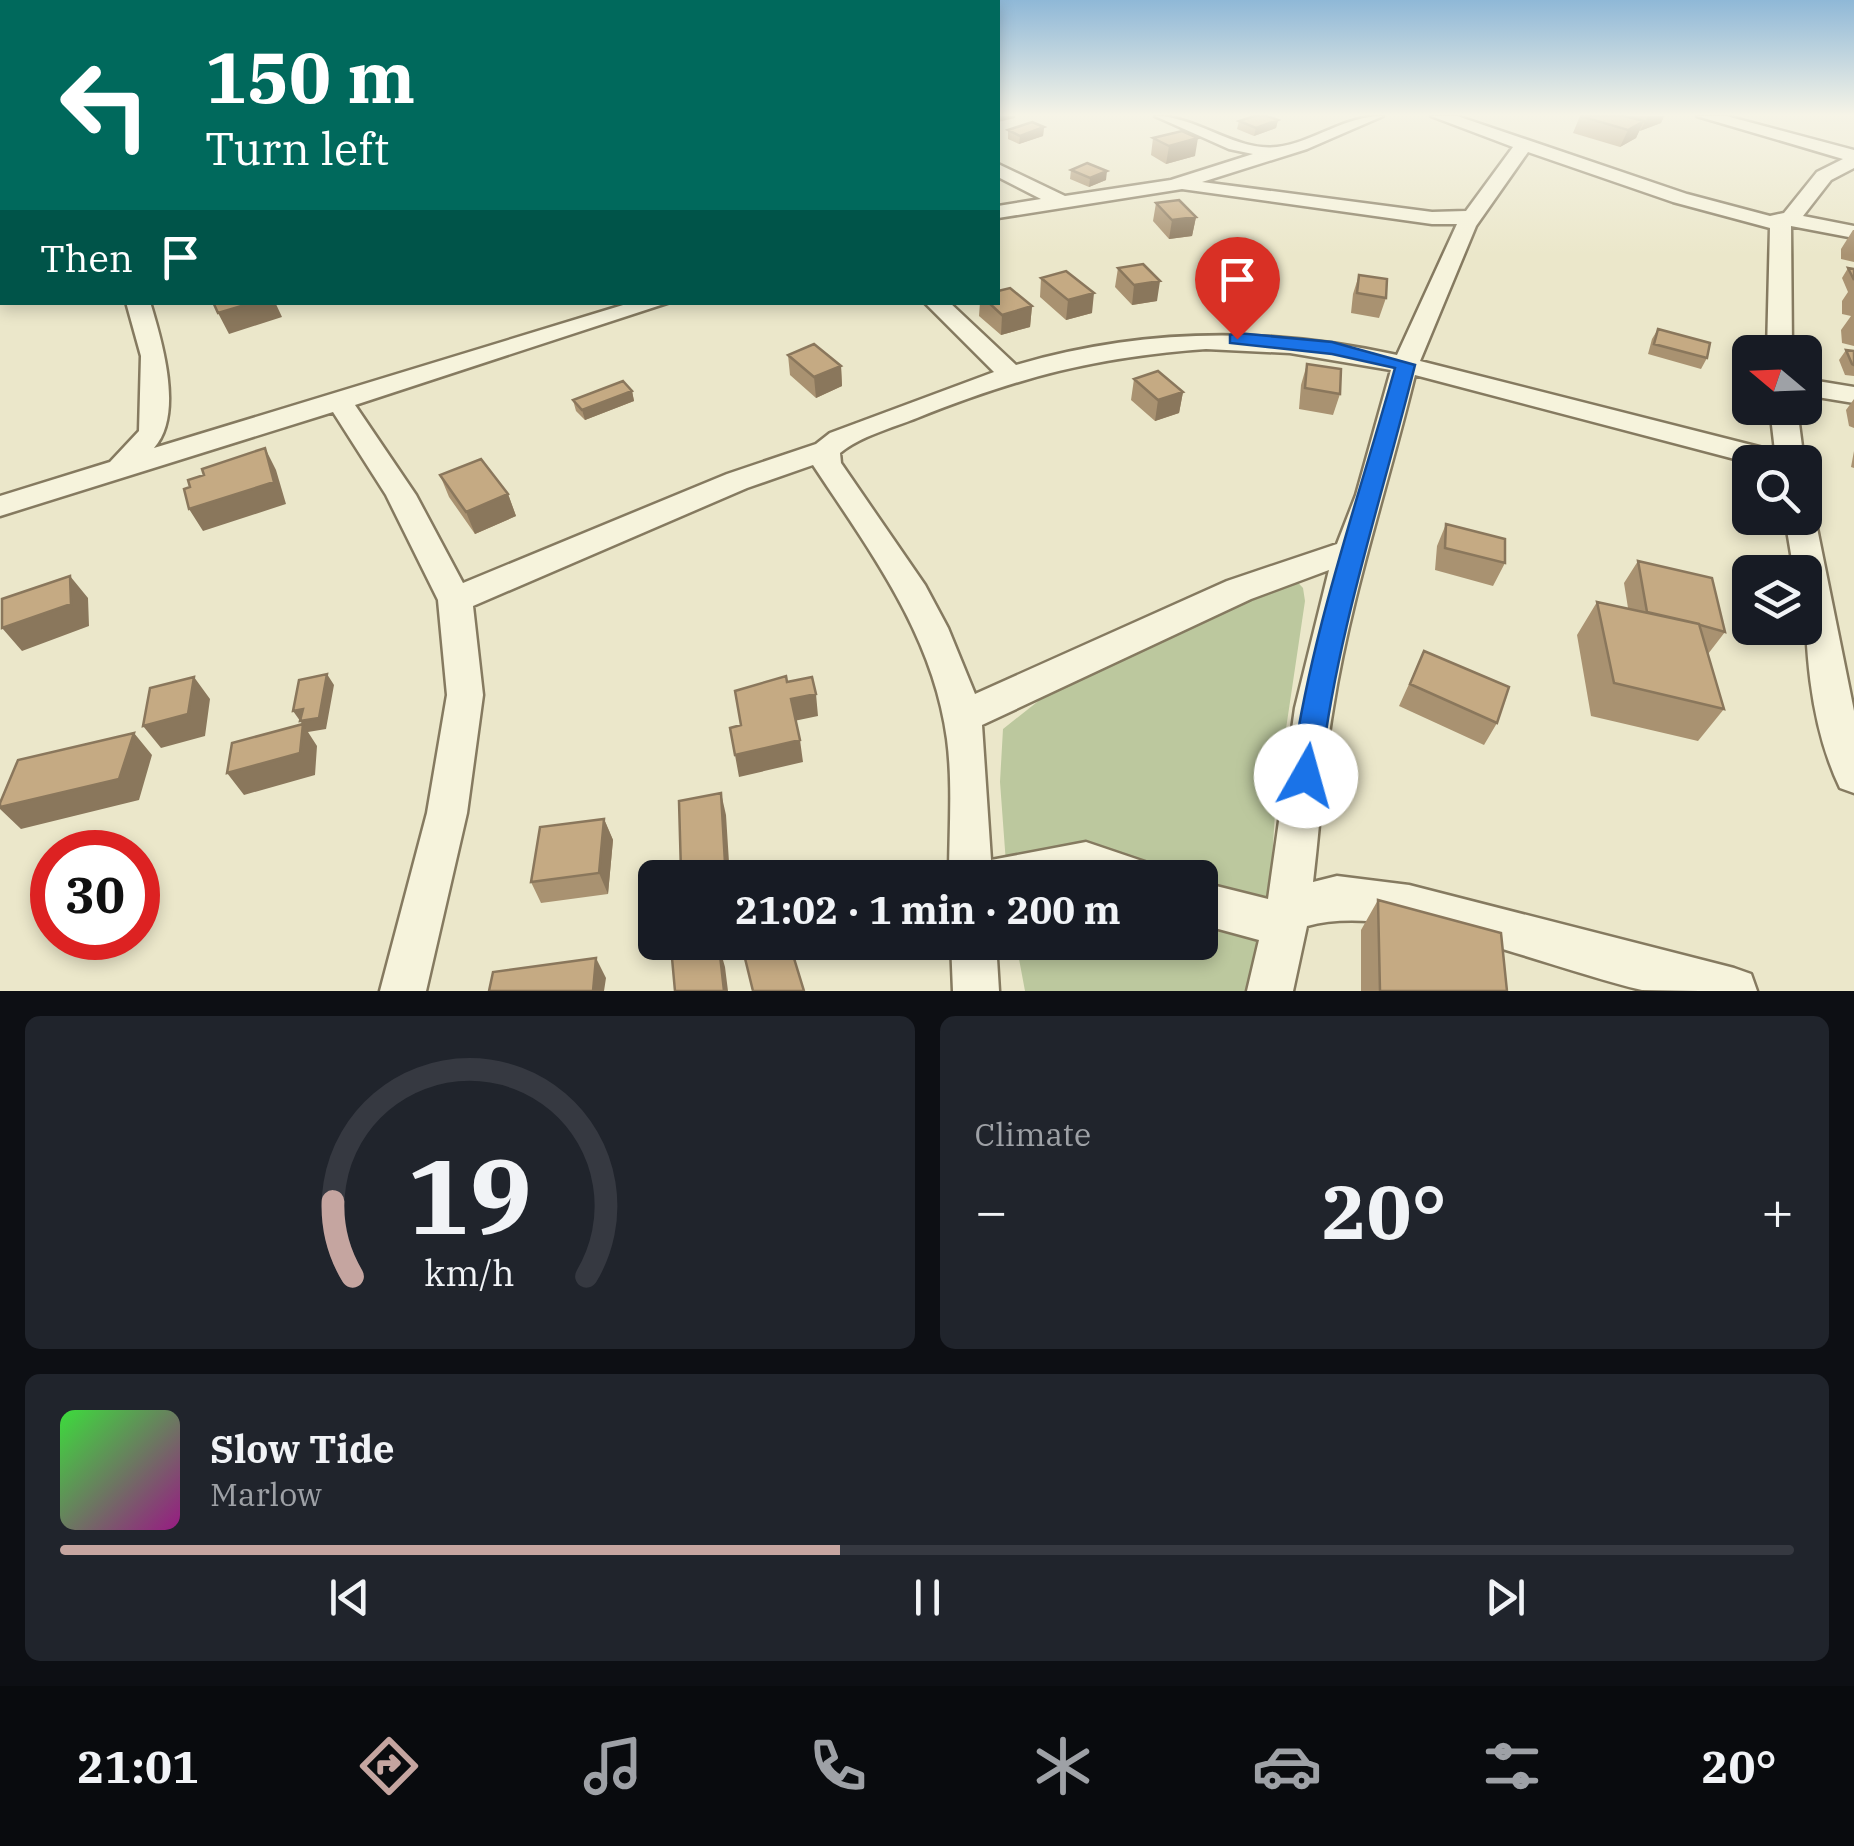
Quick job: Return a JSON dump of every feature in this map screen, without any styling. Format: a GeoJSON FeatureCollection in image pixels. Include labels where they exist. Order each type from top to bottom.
{"type":"FeatureCollection","features":[{"type":"Feature","properties":{"kind":"street"},"geometry":{"type":"LineString","coordinates":[[1000,212],[1174,185],[1246,162]]}},
{"type":"Feature","properties":{"kind":"street"},"geometry":{"type":"LineString","coordinates":[[1270,991],[1286,917],[1314,708],[1350,551],[1371,495],[1405,365],[1472,217],[1511,162]]}},
{"type":"Feature","properties":{"kind":"street"},"geometry":{"type":"LineString","coordinates":[[1578,162],[1742,218],[1854,232]]}},
{"type":"Feature","properties":{"kind":"street"},"geometry":{"type":"LineString","coordinates":[[1781,335],[1784,221],[1824,176],[1847,162]]}},
{"type":"Feature","properties":{"kind":"street"},"geometry":{"type":"LineString","coordinates":[[1000,171],[1060,200]]}},
{"type":"Feature","properties":{"kind":"street"},"geometry":{"type":"LineString","coordinates":[[1174,185],[1432,218],[1472,217]]}},
{"type":"Feature","properties":{"kind":"street"},"geometry":{"type":"LineString","coordinates":[[139,305],[154,356],[153,433],[160,444],[178,451]]}},
{"type":"Feature","properties":{"kind":"street"},"geometry":{"type":"LineString","coordinates":[[0,506],[341,404],[650,305]]}},
{"type":"Feature","properties":{"kind":"street"},"geometry":{"type":"LineString","coordinates":[[938,305],[1011,374]]}},
{"type":"Feature","properties":{"kind":"street"},"geometry":{"type":"LineString","coordinates":[[455,600],[737,481],[826,450],[840,439],[1011,374],[1120,348],[1237,339],[1332,348],[1732,449]]}},
{"type":"Feature","properties":{"kind":"street"},"geometry":{"type":"LineString","coordinates":[[1822,389],[1854,394]]}},
{"type":"Feature","properties":{"kind":"street"},"geometry":{"type":"LineString","coordinates":[[341,404],[401,495],[455,600],[465,695],[446,813],[403,991]]}},
{"type":"Feature","properties":{"kind":"street"},"geometry":{"type":"LineString","coordinates":[[119,470],[153,433]]}},
{"type":"Feature","properties":{"kind":"street"},"geometry":{"type":"LineString","coordinates":[[826,450],[827,464],[910,587],[942,658],[966,740],[969,860]]}},
{"type":"Feature","properties":{"kind":"street"},"geometry":{"type":"LineString","coordinates":[[1804,535],[1845,717],[1854,776]]}},
{"type":"Feature","properties":{"kind":"street"},"geometry":{"type":"LineString","coordinates":[[962,717],[1238,590],[1350,551]]}},
{"type":"Feature","properties":{"kind":"street"},"geometry":{"type":"LineString","coordinates":[[1218,906],[1286,917],[1337,897],[1364,898],[1734,991]]}},
{"type":"Feature","properties":{"kind":"street"},"geometry":{"type":"LineString","coordinates":[[974,960],[976,991]]}},
{"type":"Feature","properties":{"kind":"green space"},"geometry":{"type":"Polygon","coordinates":[[[1290,574],[1303,588],[1305,601],[1276,796],[1269,911],[1256,991],[1025,991],[1019,960],[1218,960],[1218,860],[1006,860],[1000,782],[1003,729],[1090,660],[1290,574]]]}},
{"type":"Feature","properties":{"kind":"building"},"geometry":{"type":"Polygon","coordinates":[[[1087,163],[1107,171],[1090,178],[1071,170],[1087,163]]]}},
{"type":"Feature","properties":{"kind":"building"},"geometry":{"type":"Polygon","coordinates":[[[1179,200],[1196,217],[1172,220],[1156,203],[1179,200]]]}},
{"type":"Feature","properties":{"kind":"building"},"geometry":{"type":"Polygon","coordinates":[[[1143,264],[1160,281],[1134,285],[1118,268],[1143,264]]]}},
{"type":"Feature","properties":{"kind":"building"},"geometry":{"type":"Polygon","coordinates":[[[1066,271],[1094,293],[1068,300],[1041,278],[1066,271]]]}},
{"type":"Feature","properties":{"kind":"building"},"geometry":{"type":"Polygon","coordinates":[[[1359,275],[1387,279],[1386,298],[1357,293],[1359,275]]]}},
{"type":"Feature","properties":{"kind":"building"},"geometry":{"type":"Polygon","coordinates":[[[1010,288],[1032,306],[1002,315],[991,305],[1000,305],[1000,290],[1010,288]]]}},
{"type":"Feature","properties":{"kind":"building"},"geometry":{"type":"Polygon","coordinates":[[[214,305],[245,305],[218,313],[214,305]]]}},
{"type":"Feature","properties":{"kind":"building"},"geometry":{"type":"Polygon","coordinates":[[[1658,329],[1710,343],[1707,358],[1654,344],[1658,329]]]}},
{"type":"Feature","properties":{"kind":"building"},"geometry":{"type":"Polygon","coordinates":[[[814,344],[841,366],[814,377],[788,355],[814,344]]]}},
{"type":"Feature","properties":{"kind":"building"},"geometry":{"type":"Polygon","coordinates":[[[1846,350],[1854,351],[1854,365],[1852,364],[1846,350]]]}},
{"type":"Feature","properties":{"kind":"building"},"geometry":{"type":"Polygon","coordinates":[[[1307,364],[1341,369],[1340,394],[1305,388],[1307,364]]]}},
{"type":"Feature","properties":{"kind":"building"},"geometry":{"type":"Polygon","coordinates":[[[1158,371],[1183,392],[1158,400],[1134,379],[1158,371]]]}},
{"type":"Feature","properties":{"kind":"building"},"geometry":{"type":"Polygon","coordinates":[[[623,381],[632,391],[582,410],[573,400],[623,381]]]}},
{"type":"Feature","properties":{"kind":"building"},"geometry":{"type":"Polygon","coordinates":[[[265,448],[274,482],[189,509],[184,489],[190,487],[188,480],[204,475],[202,469],[265,448]]]}},
{"type":"Feature","properties":{"kind":"building"},"geometry":{"type":"Polygon","coordinates":[[[481,459],[508,494],[466,512],[440,475],[481,459]]]}},
{"type":"Feature","properties":{"kind":"building"},"geometry":{"type":"Polygon","coordinates":[[[1446,524],[1505,539],[1505,563],[1445,548],[1446,524]]]}},
{"type":"Feature","properties":{"kind":"building"},"geometry":{"type":"Polygon","coordinates":[[[1638,561],[1712,578],[1725,632],[1647,612],[1638,561]]]}},
{"type":"Feature","properties":{"kind":"building"},"geometry":{"type":"Polygon","coordinates":[[[70,576],[71,604],[2,628],[2,599],[70,576]]]}},
{"type":"Feature","properties":{"kind":"building"},"geometry":{"type":"Polygon","coordinates":[[[1597,602],[1699,624],[1724,709],[1614,683],[1597,602]]]}},
{"type":"Feature","properties":{"kind":"building"},"geometry":{"type":"Polygon","coordinates":[[[1424,651],[1509,687],[1497,723],[1410,684],[1424,651]]]}},
{"type":"Feature","properties":{"kind":"building"},"geometry":{"type":"Polygon","coordinates":[[[327,674],[319,718],[300,721],[303,709],[293,711],[299,680],[327,674]]]}},
{"type":"Feature","properties":{"kind":"building"},"geometry":{"type":"Polygon","coordinates":[[[786,676],[787,682],[812,677],[816,694],[791,699],[800,740],[735,755],[730,728],[741,725],[735,691],[786,676]]]}},
{"type":"Feature","properties":{"kind":"building"},"geometry":{"type":"Polygon","coordinates":[[[194,677],[188,714],[143,726],[150,688],[194,677]]]}},
{"type":"Feature","properties":{"kind":"building"},"geometry":{"type":"Polygon","coordinates":[[[303,724],[300,753],[227,773],[232,743],[303,724]]]}},
{"type":"Feature","properties":{"kind":"building"},"geometry":{"type":"Polygon","coordinates":[[[134,733],[119,779],[0,807],[18,760],[134,733]]]}},
{"type":"Feature","properties":{"kind":"building"},"geometry":{"type":"Polygon","coordinates":[[[721,793],[725,860],[681,860],[679,801],[721,793]]]}},
{"type":"Feature","properties":{"kind":"building"},"geometry":{"type":"Polygon","coordinates":[[[604,819],[599,873],[531,882],[540,827],[604,819]]]}},
{"type":"Feature","properties":{"kind":"building"},"geometry":{"type":"Polygon","coordinates":[[[1378,900],[1501,933],[1507,991],[1380,991],[1378,900]]]}},
{"type":"Feature","properties":{"kind":"building"},"geometry":{"type":"Polygon","coordinates":[[[596,958],[593,991],[489,991],[493,972],[596,958]]]}},
{"type":"Feature","properties":{"kind":"building"},"geometry":{"type":"Polygon","coordinates":[[[672,960],[721,960],[724,991],[675,991],[672,960]]]}},
{"type":"Feature","properties":{"kind":"building"},"geometry":{"type":"Polygon","coordinates":[[[745,960],[795,960],[804,991],[753,991],[745,960]]]}},
{"type":"Feature","properties":{"kind":"route"},"geometry":{"type":"LineString","coordinates":[[1237,339],[1332,348],[1405,365],[1371,495],[1350,551],[1314,708],[1306,776]]}}]}
